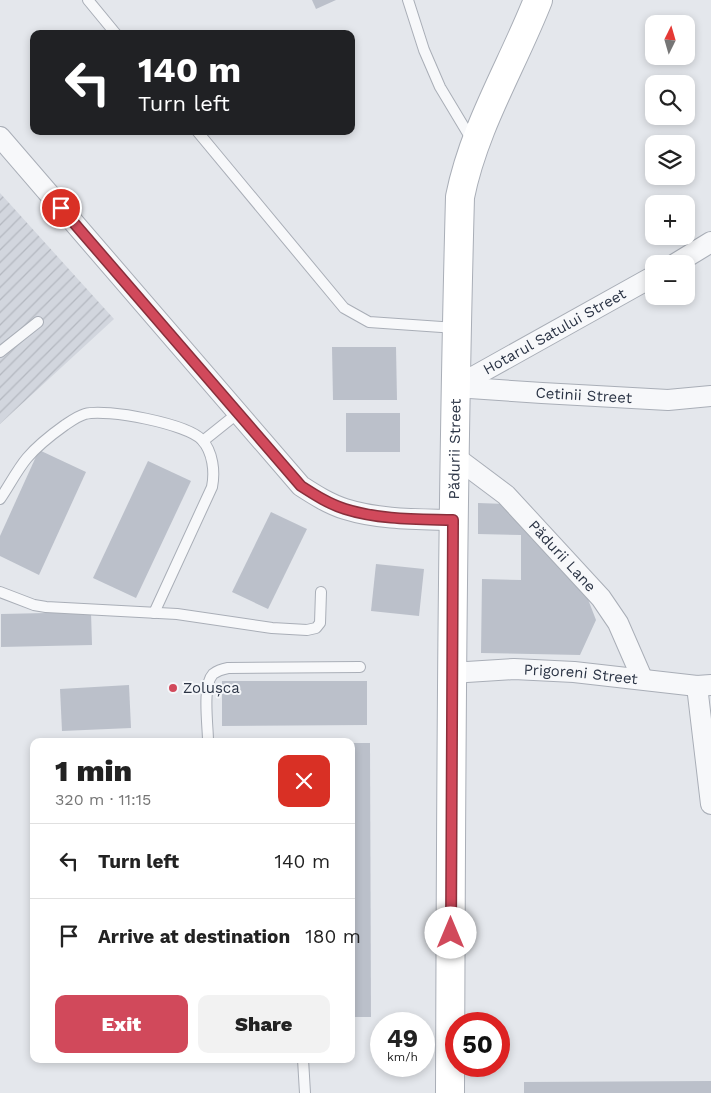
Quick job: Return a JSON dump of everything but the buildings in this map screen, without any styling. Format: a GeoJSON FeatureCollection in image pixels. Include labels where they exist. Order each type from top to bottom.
{"type":"FeatureCollection","features":[{"type":"Feature","properties":{"kind":"main road","name":"Pădurii Street"},"geometry":{"type":"LineString","coordinates":[[450,1093],[451,673],[460,197],[474,144],[538,0]]}},
{"type":"Feature","properties":{"kind":"street"},"geometry":{"type":"LineString","coordinates":[[0,137],[301,486],[319,498],[346,510],[405,519],[453,520]]}},
{"type":"Feature","properties":{"kind":"street"},"geometry":{"type":"LineString","coordinates":[[690,255],[711,242]]}},
{"type":"Feature","properties":{"kind":"street","name":"Hotarul Satului Street"},"geometry":{"type":"LineString","coordinates":[[455,387],[645,281]]}},
{"type":"Feature","properties":{"kind":"street","name":"Cetinii Street"},"geometry":{"type":"LineString","coordinates":[[455,387],[668,400],[711,396]]}},
{"type":"Feature","properties":{"kind":"street","name":"Pădurii Lane"},"geometry":{"type":"LineString","coordinates":[[454,456],[506,495],[601,598],[618,623],[642,678]]}},
{"type":"Feature","properties":{"kind":"street","name":"Prigoreni Street"},"geometry":{"type":"LineString","coordinates":[[451,673],[514,669],[574,672],[704,686]]}},
{"type":"Feature","properties":{"kind":"street"},"geometry":{"type":"LineString","coordinates":[[704,686],[711,804]]}},
{"type":"Feature","properties":{"kind":"lane"},"geometry":{"type":"LineString","coordinates":[[88,0],[113,30]]}},
{"type":"Feature","properties":{"kind":"lane"},"geometry":{"type":"LineString","coordinates":[[408,0],[424,50],[440,88],[474,144]]}},
{"type":"Feature","properties":{"kind":"lane"},"geometry":{"type":"LineString","coordinates":[[200,135],[344,308],[369,322],[457,328]]}},
{"type":"Feature","properties":{"kind":"lane"},"geometry":{"type":"LineString","coordinates":[[0,352],[38,322]]}},
{"type":"Feature","properties":{"kind":"lane"},"geometry":{"type":"LineString","coordinates":[[0,499],[27,458],[50,435],[84,414],[98,412],[125,415],[186,431],[203,441],[214,470],[212,487],[154,613]]}},
{"type":"Feature","properties":{"kind":"lane"},"geometry":{"type":"LineString","coordinates":[[203,441],[238,413]]}},
{"type":"Feature","properties":{"kind":"lane"},"geometry":{"type":"LineString","coordinates":[[0,592],[34,605],[205,617],[272,628],[312,629],[320,623],[321,592]]}},
{"type":"Feature","properties":{"kind":"lane"},"geometry":{"type":"LineString","coordinates":[[208,738],[208,684],[213,674],[220,670],[228,668],[360,667]]}},
{"type":"Feature","properties":{"kind":"lane"},"geometry":{"type":"LineString","coordinates":[[304,1063],[305,1093]]}},
{"type":"Feature","properties":{"kind":"shaded area"},"geometry":{"type":"Polygon","coordinates":[[[0,193],[114,319],[0,424],[0,193]]]}},
{"type":"Feature","properties":{"kind":"place","name":"Zolușca"},"geometry":{"type":"Point","coordinates":[173,688]}},
{"type":"Feature","properties":{"kind":"route"},"geometry":{"type":"LineString","coordinates":[[61,208],[301,486],[319,498],[346,510],[405,519],[453,520],[451,933]]}}]}
